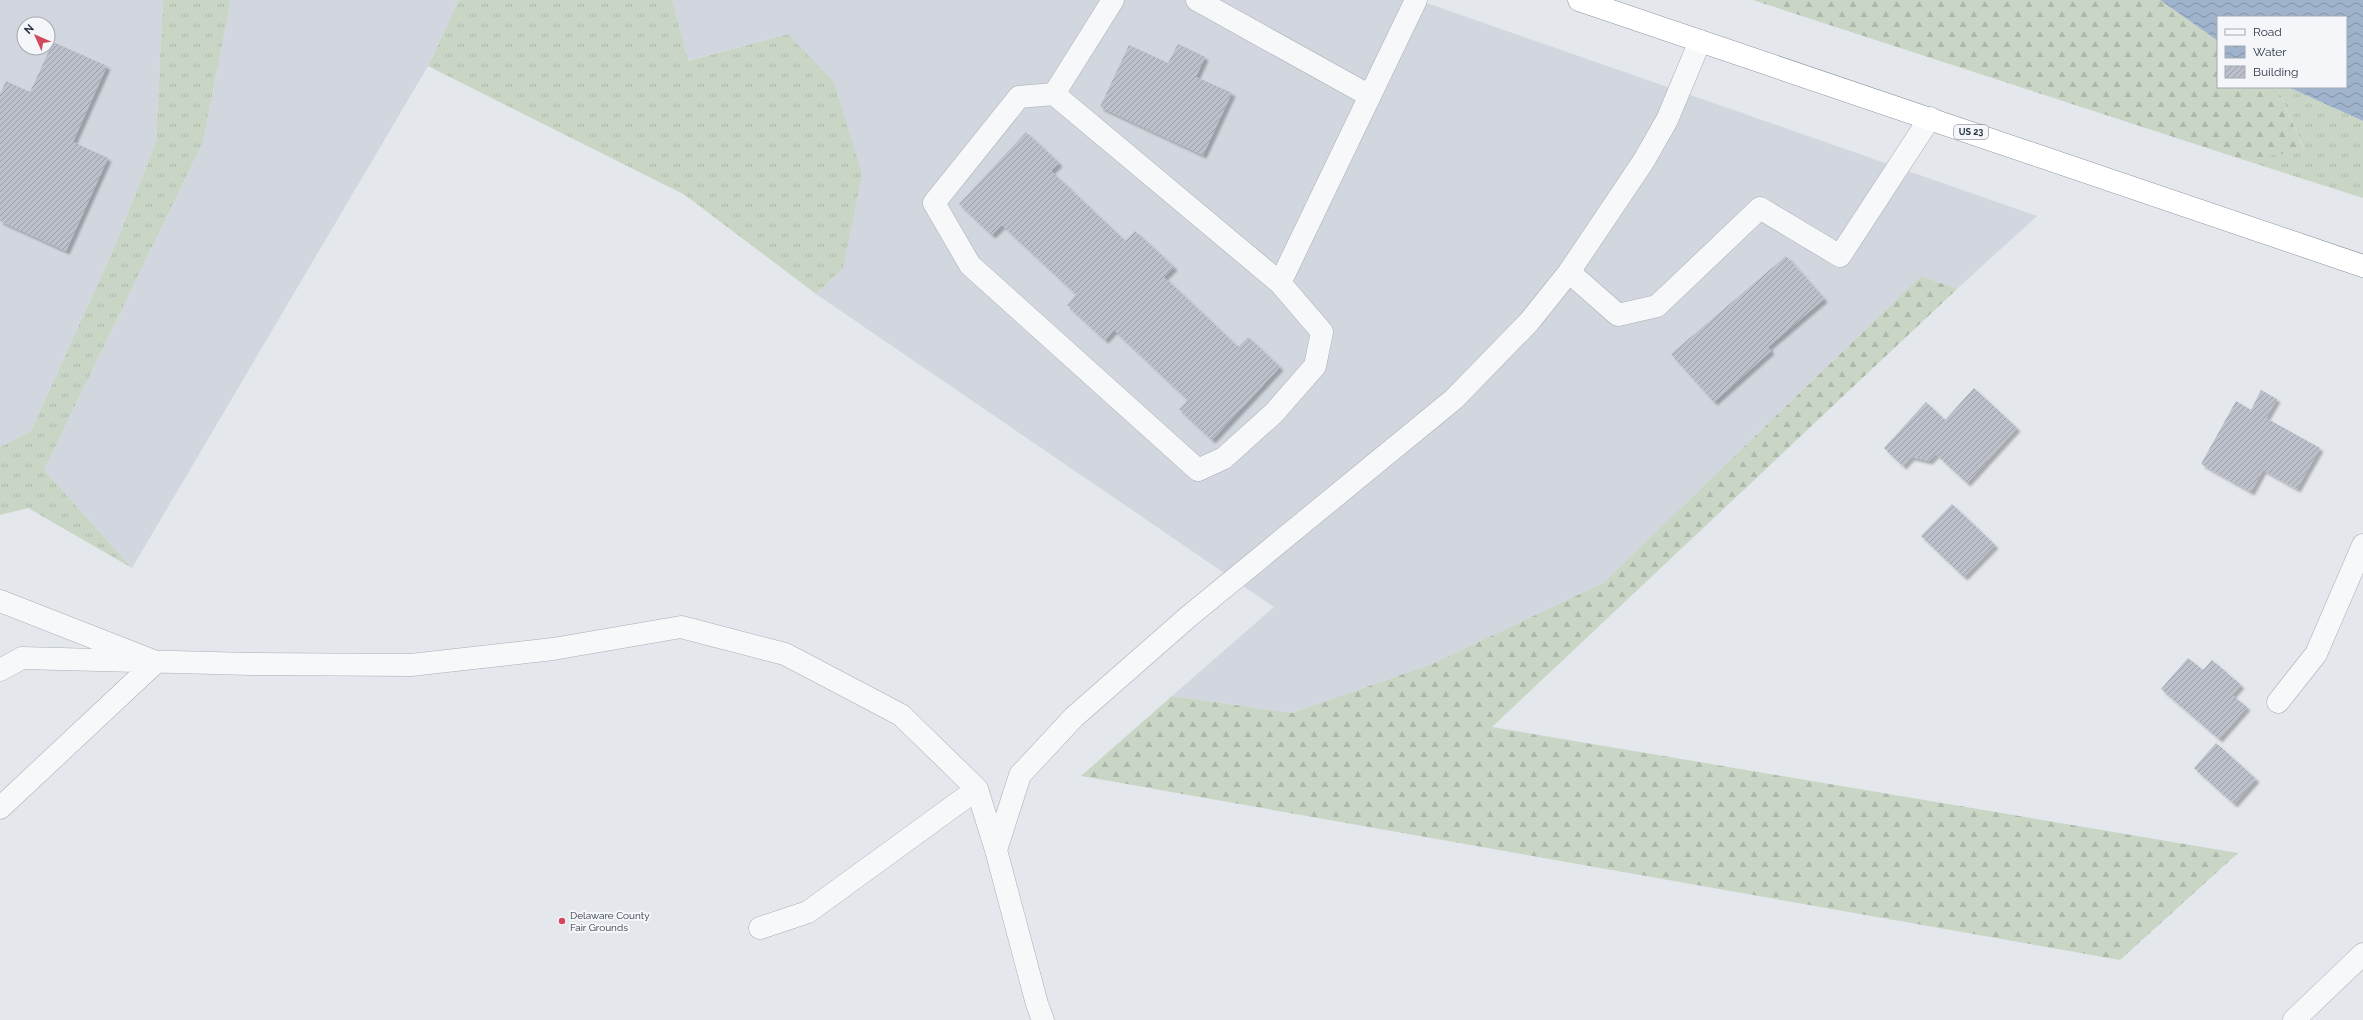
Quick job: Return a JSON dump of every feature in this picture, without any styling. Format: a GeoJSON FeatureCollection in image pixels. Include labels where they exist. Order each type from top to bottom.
{"type":"FeatureCollection","features":[{"type":"Feature","properties":{"kind":"highway","name":"US 23"},"geometry":{"type":"LineString","coordinates":[[1579,0],[2363,266]]}},
{"type":"Feature","properties":{"kind":"lane"},"geometry":{"type":"LineString","coordinates":[[1054,94],[1113,0]]}},
{"type":"Feature","properties":{"kind":"lane"},"geometry":{"type":"LineString","coordinates":[[1197,0],[1370,96]]}},
{"type":"Feature","properties":{"kind":"lane"},"geometry":{"type":"LineString","coordinates":[[1280,283],[1416,0]]}},
{"type":"Feature","properties":{"kind":"lane"},"geometry":{"type":"LineString","coordinates":[[996,850],[1020,775],[1074,717],[1188,617],[1454,399],[1530,322],[1569,272],[1643,162],[1667,120],[1700,41]]}},
{"type":"Feature","properties":{"kind":"lane"},"geometry":{"type":"LineString","coordinates":[[1054,94],[1280,283],[1322,332],[1315,366],[1274,413],[1224,458],[1198,470],[970,265],[934,203],[1019,97],[1054,94]]}},
{"type":"Feature","properties":{"kind":"lane"},"geometry":{"type":"LineString","coordinates":[[1569,272],[1618,315],[1657,306],[1760,208],[1840,256],[1930,118]]}},
{"type":"Feature","properties":{"kind":"lane"},"geometry":{"type":"LineString","coordinates":[[2278,702],[2316,654],[2363,545]]}},
{"type":"Feature","properties":{"kind":"lane"},"geometry":{"type":"LineString","coordinates":[[0,600],[156,662]]}},
{"type":"Feature","properties":{"kind":"lane"},"geometry":{"type":"LineString","coordinates":[[0,670],[22,658],[156,662],[411,665],[553,649],[681,626],[785,654],[901,715],[977,789],[996,850],[1037,1004],[1043,1020]]}},
{"type":"Feature","properties":{"kind":"lane"},"geometry":{"type":"LineString","coordinates":[[0,808],[156,662]]}},
{"type":"Feature","properties":{"kind":"lane"},"geometry":{"type":"LineString","coordinates":[[760,928],[808,912],[977,789]]}},
{"type":"Feature","properties":{"kind":"lane"},"geometry":{"type":"LineString","coordinates":[[2294,1020],[2363,954]]}},
{"type":"Feature","properties":{"kind":"shaded area"},"geometry":{"type":"Polygon","coordinates":[[[0,0],[163,0],[156,142],[115,246],[31,431],[0,447],[0,0]]]}},
{"type":"Feature","properties":{"kind":"shaded area"},"geometry":{"type":"Polygon","coordinates":[[[231,0],[459,0],[428,66],[132,568],[44,470],[203,142],[231,0]]]}},
{"type":"Feature","properties":{"kind":"shaded area"},"geometry":{"type":"Polygon","coordinates":[[[672,0],[1418,0],[2037,216],[1957,289],[1921,276],[1603,583],[1432,664],[1292,713],[1172,696],[1274,607],[816,294],[843,268],[788,34],[687,61],[672,0]]]}},
{"type":"Feature","properties":{"kind":"green space"},"geometry":{"type":"Polygon","coordinates":[[[163,0],[231,0],[203,142],[44,470],[132,568],[28,508],[0,515],[0,447],[31,431],[115,246],[156,142],[163,0]]]}},
{"type":"Feature","properties":{"kind":"green space"},"geometry":{"type":"Polygon","coordinates":[[[459,0],[672,0],[688,61],[788,34],[834,82],[862,174],[843,268],[816,294],[685,195],[428,66],[459,0]]]}},
{"type":"Feature","properties":{"kind":"green space"},"geometry":{"type":"Polygon","coordinates":[[[1753,0],[2160,0],[2217,40],[2217,88],[2277,88],[2304,150],[2244,160],[1753,0]]]}},
{"type":"Feature","properties":{"kind":"green space"},"geometry":{"type":"Polygon","coordinates":[[[2277,88],[2290,88],[2363,121],[2363,198],[2244,160],[2304,149],[2277,88]]]}},
{"type":"Feature","properties":{"kind":"green space"},"geometry":{"type":"Polygon","coordinates":[[[1921,276],[1957,289],[1492,727],[2238,853],[2120,960],[1081,776],[1172,696],[1292,713],[1432,664],[1603,583],[1921,276]]]}},
{"type":"Feature","properties":{"kind":"water"},"geometry":{"type":"Polygon","coordinates":[[[2160,0],[2363,0],[2363,121],[2290,88],[2347,88],[2347,16],[2217,16],[2217,40],[2160,0]]]}},
{"type":"Feature","properties":{"kind":"building"},"geometry":{"type":"Polygon","coordinates":[[[56,43],[107,66],[73,142],[108,158],[66,251],[0,221],[0,94],[6,81],[30,92],[47,56],[56,56],[56,43]]]}},
{"type":"Feature","properties":{"kind":"building"},"geometry":{"type":"Polygon","coordinates":[[[1178,44],[1205,57],[1196,77],[1232,93],[1203,155],[1100,107],[1129,45],[1168,63],[1178,44]]]}},
{"type":"Feature","properties":{"kind":"building"},"geometry":{"type":"Polygon","coordinates":[[[1026,132],[1059,163],[1051,171],[1125,241],[1135,231],[1174,267],[1164,277],[1238,347],[1248,337],[1280,367],[1212,440],[1179,409],[1188,400],[1114,330],[1105,340],[1067,305],[1076,294],[1002,225],[992,235],[959,204],[1026,132]]]}},
{"type":"Feature","properties":{"kind":"building"},"geometry":{"type":"Polygon","coordinates":[[[1786,256],[1824,299],[1768,347],[1771,351],[1714,402],[1671,354],[1786,256]]]}},
{"type":"Feature","properties":{"kind":"building"},"geometry":{"type":"Polygon","coordinates":[[[1974,388],[2017,428],[1967,483],[1936,454],[1929,461],[1911,457],[1903,466],[1884,448],[1926,402],[1945,420],[1974,388]]]}},
{"type":"Feature","properties":{"kind":"building"},"geometry":{"type":"Polygon","coordinates":[[[2261,390],[2277,399],[2266,418],[2320,448],[2297,489],[2263,470],[2251,492],[2201,464],[2236,401],[2251,410],[2261,390]]]}},
{"type":"Feature","properties":{"kind":"building"},"geometry":{"type":"Polygon","coordinates":[[[1952,504],[1995,545],[1964,577],[1921,536],[1952,504]]]}},
{"type":"Feature","properties":{"kind":"building"},"geometry":{"type":"Polygon","coordinates":[[[2188,658],[2203,670],[2212,660],[2241,685],[2232,695],[2247,707],[2219,739],[2161,689],[2188,658]]]}},
{"type":"Feature","properties":{"kind":"building"},"geometry":{"type":"Polygon","coordinates":[[[2216,743],[2256,779],[2234,804],[2194,768],[2216,743]]]}},
{"type":"Feature","properties":{"kind":"place","name":"Delaware County Fair Grounds"},"geometry":{"type":"Point","coordinates":[562,921]}}]}
